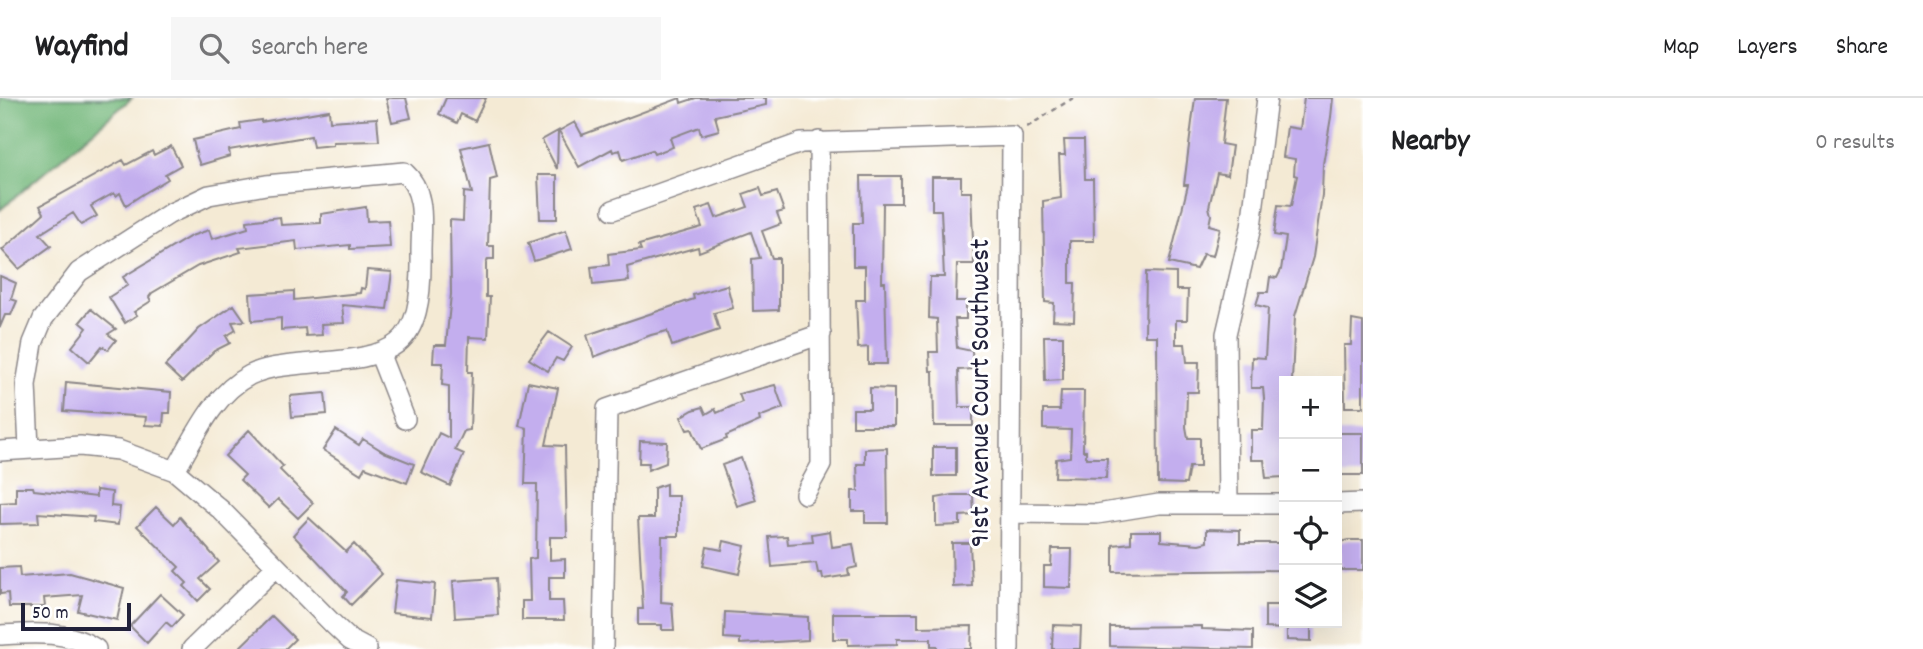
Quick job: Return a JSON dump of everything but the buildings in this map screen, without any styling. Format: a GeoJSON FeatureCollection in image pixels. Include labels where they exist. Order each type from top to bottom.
{"type":"FeatureCollection","features":[{"type":"Feature","properties":{"kind":"street"},"geometry":{"type":"LineString","coordinates":[[1228,503],[1226,334],[1251,227],[1267,98]]}},
{"type":"Feature","properties":{"kind":"street"},"geometry":{"type":"LineString","coordinates":[[613,210],[781,148],[819,141],[1012,136]]}},
{"type":"Feature","properties":{"kind":"street","name":"91st Avenue Court Southwest"},"geometry":{"type":"LineString","coordinates":[[1009,649],[1012,136]]}},
{"type":"Feature","properties":{"kind":"street"},"geometry":{"type":"LineString","coordinates":[[805,494],[821,464],[819,141]]}},
{"type":"Feature","properties":{"kind":"street"},"geometry":{"type":"LineString","coordinates":[[29,448],[26,385],[33,343],[43,319],[58,295],[79,272],[169,214],[209,195],[266,185],[404,172],[416,185],[421,207],[420,306],[402,340],[380,355],[355,360],[274,367],[249,375],[216,402],[175,471]]}},
{"type":"Feature","properties":{"kind":"street"},"geometry":{"type":"LineString","coordinates":[[603,649],[607,409],[821,334]]}},
{"type":"Feature","properties":{"kind":"street"},"geometry":{"type":"LineString","coordinates":[[380,355],[405,419]]}},
{"type":"Feature","properties":{"kind":"street"},"geometry":{"type":"LineString","coordinates":[[0,451],[80,446],[118,450],[175,471],[212,501],[350,640],[367,649]]}},
{"type":"Feature","properties":{"kind":"street"},"geometry":{"type":"LineString","coordinates":[[1342,504],[1363,503]]}},
{"type":"Feature","properties":{"kind":"street"},"geometry":{"type":"LineString","coordinates":[[1011,513],[1097,514],[1159,504],[1279,504]]}},
{"type":"Feature","properties":{"kind":"street"},"geometry":{"type":"LineString","coordinates":[[192,649],[276,567]]}},
{"type":"Feature","properties":{"kind":"street"},"geometry":{"type":"LineString","coordinates":[[0,635],[47,634],[84,641],[96,649]]}},
{"type":"Feature","properties":{"kind":"path"},"geometry":{"type":"LineString","coordinates":[[1012,136],[1073,98]]}},
{"type":"Feature","properties":{"kind":"green space"},"geometry":{"type":"Polygon","coordinates":[[[0,98],[132,98],[0,210],[0,98]]]}}]}
